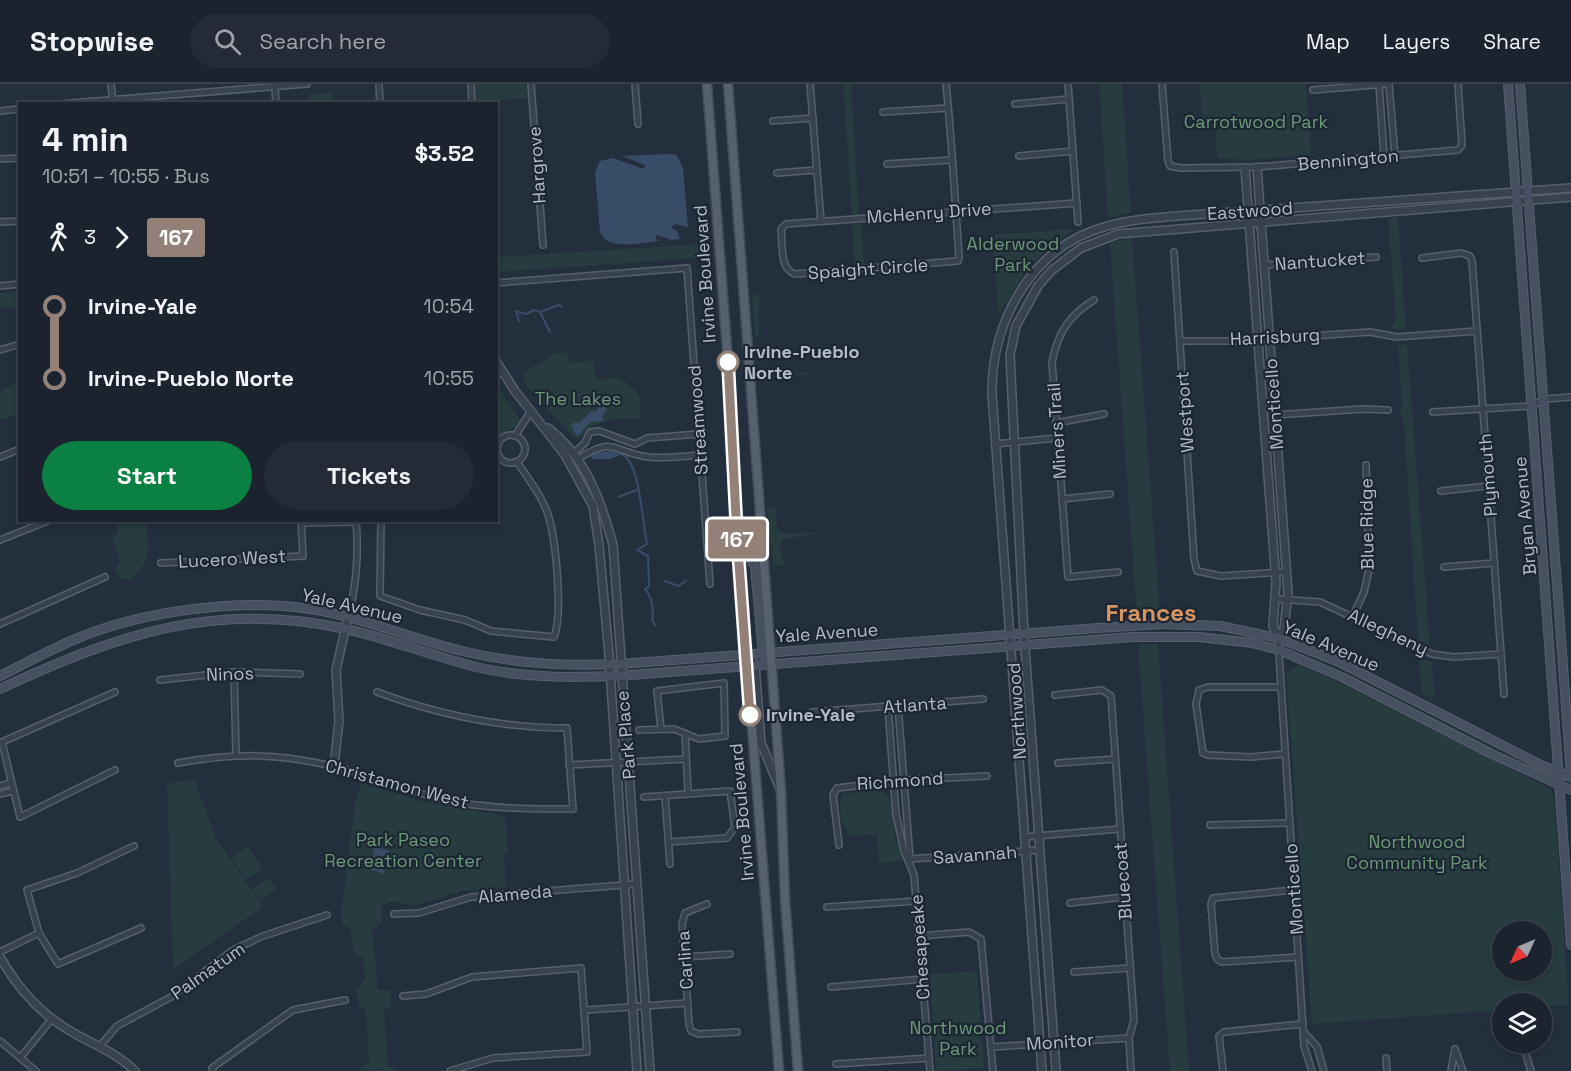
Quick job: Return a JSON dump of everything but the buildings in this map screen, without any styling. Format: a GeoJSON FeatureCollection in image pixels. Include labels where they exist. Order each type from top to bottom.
{"type":"FeatureCollection","features":[{"type":"Feature","properties":{"kind":"main road","name":"Irvine Boulevard"},"geometry":{"type":"LineString","coordinates":[[707,84],[730,397],[737,536],[746,654],[751,665],[779,1071]]}},
{"type":"Feature","properties":{"kind":"main road","name":"Irvine Boulevard"},"geometry":{"type":"LineString","coordinates":[[728,84],[767,652],[771,664],[781,791],[785,899],[798,1071]]}},
{"type":"Feature","properties":{"kind":"main road","name":"Bryan Avenue"},"geometry":{"type":"LineString","coordinates":[[1508,84],[1571,945]]}},
{"type":"Feature","properties":{"kind":"main road","name":"Bryan Avenue"},"geometry":{"type":"LineString","coordinates":[[1520,84],[1571,776]]}},
{"type":"Feature","properties":{"kind":"main road"},"geometry":{"type":"LineString","coordinates":[[737,536],[755,567],[767,652]]}},
{"type":"Feature","properties":{"kind":"main road","name":"Yale Avenue"},"geometry":{"type":"LineString","coordinates":[[0,676],[79,638],[161,615],[214,607],[267,606],[308,609],[348,617],[491,658],[557,665],[620,664],[1183,624],[1229,628],[1278,638],[1337,661],[1559,773],[1571,776]]}},
{"type":"Feature","properties":{"kind":"main road","name":"Yale Avenue"},"geometry":{"type":"LineString","coordinates":[[0,689],[83,651],[188,622],[282,620],[345,629],[490,670],[550,676],[610,676],[1178,636],[1230,640],[1279,650],[1342,677],[1571,790]]}},
{"type":"Feature","properties":{"kind":"street"},"geometry":{"type":"LineString","coordinates":[[111,84],[113,101]]}},
{"type":"Feature","properties":{"kind":"street"},"geometry":{"type":"LineString","coordinates":[[95,102],[222,87],[307,84]]}},
{"type":"Feature","properties":{"kind":"street"},"geometry":{"type":"LineString","coordinates":[[379,84],[380,102]]}},
{"type":"Feature","properties":{"kind":"street"},"geometry":{"type":"LineString","coordinates":[[471,84],[472,102]]}},
{"type":"Feature","properties":{"kind":"street","name":"Hargrove"},"geometry":{"type":"LineString","coordinates":[[531,84],[543,245]]}},
{"type":"Feature","properties":{"kind":"street"},"geometry":{"type":"LineString","coordinates":[[635,84],[638,124]]}},
{"type":"Feature","properties":{"kind":"street"},"geometry":{"type":"LineString","coordinates":[[810,84],[821,221]]}},
{"type":"Feature","properties":{"kind":"street"},"geometry":{"type":"LineString","coordinates":[[946,84],[956,210]]}},
{"type":"Feature","properties":{"kind":"street"},"geometry":{"type":"LineString","coordinates":[[1068,84],[1078,222]]}},
{"type":"Feature","properties":{"kind":"street","name":"Bennington"},"geometry":{"type":"LineString","coordinates":[[1162,84],[1167,161],[1170,166],[1181,168],[1227,166],[1245,168],[1395,156],[1461,148],[1458,84]]}},
{"type":"Feature","properties":{"kind":"street"},"geometry":{"type":"LineString","coordinates":[[1379,84],[1384,157]]}},
{"type":"Feature","properties":{"kind":"street"},"geometry":{"type":"LineString","coordinates":[[1313,90],[1388,84],[1395,156]]}},
{"type":"Feature","properties":{"kind":"street"},"geometry":{"type":"LineString","coordinates":[[275,86],[276,102]]}},
{"type":"Feature","properties":{"kind":"street"},"geometry":{"type":"LineString","coordinates":[[1015,104],[1070,99]]}},
{"type":"Feature","properties":{"kind":"street"},"geometry":{"type":"LineString","coordinates":[[0,111],[18,108]]}},
{"type":"Feature","properties":{"kind":"street"},"geometry":{"type":"LineString","coordinates":[[883,112],[948,108]]}},
{"type":"Feature","properties":{"kind":"street"},"geometry":{"type":"LineString","coordinates":[[773,122],[813,118]]}},
{"type":"Feature","properties":{"kind":"street"},"geometry":{"type":"LineString","coordinates":[[1019,156],[1073,151]]}},
{"type":"Feature","properties":{"kind":"street"},"geometry":{"type":"LineString","coordinates":[[0,159],[18,158]]}},
{"type":"Feature","properties":{"kind":"street"},"geometry":{"type":"LineString","coordinates":[[887,164],[951,160]]}},
{"type":"Feature","properties":{"kind":"street","name":"Monticello"},"geometry":{"type":"LineString","coordinates":[[1257,167],[1288,599],[1284,629],[1278,638]]}},
{"type":"Feature","properties":{"kind":"street","name":"Monticello"},"geometry":{"type":"LineString","coordinates":[[1245,168],[1275,573],[1276,599],[1273,626],[1278,638],[1279,650],[1304,1046],[1312,1071]]}},
{"type":"Feature","properties":{"kind":"street"},"geometry":{"type":"LineString","coordinates":[[777,173],[817,170]]}},
{"type":"Feature","properties":{"kind":"street","name":"Eastwood"},"geometry":{"type":"LineString","coordinates":[[1010,355],[1016,326],[1038,286],[1051,272],[1081,248],[1112,236],[1130,232],[1516,201],[1528,196],[1571,188]]}},
{"type":"Feature","properties":{"kind":"street","name":"Eastwood"},"geometry":{"type":"LineString","coordinates":[[994,352],[1004,319],[1031,276],[1044,262],[1075,239],[1103,227],[1138,219],[1516,192],[1528,196],[1571,197]]}},
{"type":"Feature","properties":{"kind":"street","name":"McHenry Drive"},"geometry":{"type":"LineString","coordinates":[[782,227],[786,224],[956,210],[1077,203]]}},
{"type":"Feature","properties":{"kind":"street","name":"Spaight Circle"},"geometry":{"type":"LineString","coordinates":[[782,227],[784,264],[787,270],[795,274],[958,261],[956,210]]}},
{"type":"Feature","properties":{"kind":"street"},"geometry":{"type":"LineString","coordinates":[[0,222],[18,221]]}},
{"type":"Feature","properties":{"kind":"street","name":"Westport"},"geometry":{"type":"LineString","coordinates":[[1174,252],[1194,559],[1197,571],[1221,576],[1275,573]]}},
{"type":"Feature","properties":{"kind":"street","name":"Plymouth"},"geometry":{"type":"LineString","coordinates":[[1422,258],[1461,253],[1470,256],[1504,694]]}},
{"type":"Feature","properties":{"kind":"street","name":"Nantucket"},"geometry":{"type":"LineString","coordinates":[[1264,266],[1376,257]]}},
{"type":"Feature","properties":{"kind":"street","name":"Streamwood"},"geometry":{"type":"LineString","coordinates":[[498,283],[687,268],[710,584]]}},
{"type":"Feature","properties":{"kind":"street"},"geometry":{"type":"LineString","coordinates":[[0,286],[18,284]]}},
{"type":"Feature","properties":{"kind":"street","name":"Miners Trail"},"geometry":{"type":"LineString","coordinates":[[1094,300],[1071,316],[1061,329],[1052,362],[1068,578],[1118,572]]}},
{"type":"Feature","properties":{"kind":"street","name":"Harrisburg"},"geometry":{"type":"LineString","coordinates":[[1180,341],[1269,339],[1370,332],[1398,338],[1477,331]]}},
{"type":"Feature","properties":{"kind":"street"},"geometry":{"type":"LineString","coordinates":[[0,350],[18,345]]}},
{"type":"Feature","properties":{"kind":"street","name":"Northwood"},"geometry":{"type":"LineString","coordinates":[[994,352],[992,374],[995,444],[1042,1071]]}},
{"type":"Feature","properties":{"kind":"street","name":"Northwood"},"geometry":{"type":"LineString","coordinates":[[1010,355],[1024,634],[1056,1071]]}},
{"type":"Feature","properties":{"kind":"street","name":"Park Place"},"geometry":{"type":"LineString","coordinates":[[498,364],[575,470],[593,506],[599,545],[610,676],[637,1071]]}},
{"type":"Feature","properties":{"kind":"street"},"geometry":{"type":"LineString","coordinates":[[1433,412],[1531,406],[1545,399],[1571,397]]}},
{"type":"Feature","properties":{"kind":"street"},"geometry":{"type":"LineString","coordinates":[[1275,415],[1363,409],[1388,410]]}},
{"type":"Feature","properties":{"kind":"street"},"geometry":{"type":"LineString","coordinates":[[514,436],[531,411]]}},
{"type":"Feature","properties":{"kind":"street"},"geometry":{"type":"LineString","coordinates":[[1056,423],[1104,414]]}},
{"type":"Feature","properties":{"kind":"street","name":"Park Place"},"geometry":{"type":"LineString","coordinates":[[540,422],[576,456],[591,480],[603,509],[613,545],[650,1071]]}},
{"type":"Feature","properties":{"kind":"street"},"geometry":{"type":"LineString","coordinates":[[576,456],[590,432],[599,431],[635,444],[647,438],[699,434]]}},
{"type":"Feature","properties":{"kind":"street"},"geometry":{"type":"LineString","coordinates":[[498,448],[500,441],[507,436],[514,436],[524,446],[523,455],[517,462],[505,462],[498,453]]}},
{"type":"Feature","properties":{"kind":"street"},"geometry":{"type":"LineString","coordinates":[[995,444],[1056,438]]}},
{"type":"Feature","properties":{"kind":"street"},"geometry":{"type":"LineString","coordinates":[[576,456],[605,445],[653,458],[701,455]]}},
{"type":"Feature","properties":{"kind":"street"},"geometry":{"type":"LineString","coordinates":[[0,457],[18,450]]}},
{"type":"Feature","properties":{"kind":"street"},"geometry":{"type":"LineString","coordinates":[[381,522],[380,596],[420,610],[465,620],[490,632],[555,636],[558,582],[549,517],[517,462]]}},
{"type":"Feature","properties":{"kind":"street","name":"Blue Ridge"},"geometry":{"type":"LineString","coordinates":[[1353,616],[1365,592],[1370,570],[1366,465]]}},
{"type":"Feature","properties":{"kind":"street"},"geometry":{"type":"LineString","coordinates":[[1441,491],[1488,486]]}},
{"type":"Feature","properties":{"kind":"street"},"geometry":{"type":"LineString","coordinates":[[1062,499],[1110,494]]}},
{"type":"Feature","properties":{"kind":"street"},"geometry":{"type":"LineString","coordinates":[[0,540],[45,522]]}},
{"type":"Feature","properties":{"kind":"street","name":"Lucero West"},"geometry":{"type":"LineString","coordinates":[[161,563],[303,556],[301,522]]}},
{"type":"Feature","properties":{"kind":"street"},"geometry":{"type":"LineString","coordinates":[[334,766],[339,721],[336,670],[356,589],[359,559],[356,522]]}},
{"type":"Feature","properties":{"kind":"street"},"geometry":{"type":"LineString","coordinates":[[1444,567],[1494,563]]}},
{"type":"Feature","properties":{"kind":"street"},"geometry":{"type":"LineString","coordinates":[[1275,573],[1286,572]]}},
{"type":"Feature","properties":{"kind":"street"},"geometry":{"type":"LineString","coordinates":[[0,624],[105,577]]}},
{"type":"Feature","properties":{"kind":"street","name":"Allegheny"},"geometry":{"type":"LineString","coordinates":[[1276,599],[1320,602],[1432,654],[1454,657],[1501,654]]}},
{"type":"Feature","properties":{"kind":"street"},"geometry":{"type":"LineString","coordinates":[[751,665],[761,743],[781,791]]}},
{"type":"Feature","properties":{"kind":"street"},"geometry":{"type":"LineString","coordinates":[[234,672],[236,754]]}},
{"type":"Feature","properties":{"kind":"street","name":"Ninos"},"geometry":{"type":"LineString","coordinates":[[160,680],[234,672],[300,674]]}},
{"type":"Feature","properties":{"kind":"street"},"geometry":{"type":"LineString","coordinates":[[639,730],[674,729],[699,739],[725,736],[724,683],[657,691],[661,729]]}},
{"type":"Feature","properties":{"kind":"street"},"geometry":{"type":"LineString","coordinates":[[1280,687],[1208,687],[1199,690],[1196,704],[1203,753],[1251,757],[1284,754]]}},
{"type":"Feature","properties":{"kind":"street"},"geometry":{"type":"LineString","coordinates":[[115,692],[2,742],[20,817],[116,770]]}},
{"type":"Feature","properties":{"kind":"street","name":"Bluecoat"},"geometry":{"type":"LineString","coordinates":[[1055,695],[1108,692],[1111,696],[1134,1020],[1129,1038],[1131,1071]]}},
{"type":"Feature","properties":{"kind":"street"},"geometry":{"type":"LineString","coordinates":[[377,693],[418,707],[483,722],[530,728],[567,728],[569,765],[686,759]]}},
{"type":"Feature","properties":{"kind":"street","name":"Atlanta"},"geometry":{"type":"LineString","coordinates":[[812,712],[983,699]]}},
{"type":"Feature","properties":{"kind":"street","name":"Chesapeake"},"geometry":{"type":"LineString","coordinates":[[898,706],[930,1071]]}},
{"type":"Feature","properties":{"kind":"street","name":"Chesapeake"},"geometry":{"type":"LineString","coordinates":[[888,707],[896,814],[904,850],[910,860]]}},
{"type":"Feature","properties":{"kind":"street"},"geometry":{"type":"LineString","coordinates":[[684,733],[688,792]]}},
{"type":"Feature","properties":{"kind":"street","name":"Christamon West"},"geometry":{"type":"LineString","coordinates":[[178,763],[236,754],[277,756],[334,766],[408,791],[478,806],[511,810],[573,809],[569,765]]}},
{"type":"Feature","properties":{"kind":"street"},"geometry":{"type":"LineString","coordinates":[[1058,763],[1115,759]]}},
{"type":"Feature","properties":{"kind":"street","name":"Richmond"},"geometry":{"type":"LineString","coordinates":[[839,845],[833,795],[837,788],[905,780],[987,776]]}},
{"type":"Feature","properties":{"kind":"street"},"geometry":{"type":"LineString","coordinates":[[0,786],[11,783]]}},
{"type":"Feature","properties":{"kind":"street"},"geometry":{"type":"LineString","coordinates":[[0,794],[13,791]]}},
{"type":"Feature","properties":{"kind":"street"},"geometry":{"type":"LineString","coordinates":[[644,797],[683,796],[688,792],[730,791],[735,827],[733,833],[727,838],[669,842]]}},
{"type":"Feature","properties":{"kind":"street"},"geometry":{"type":"LineString","coordinates":[[665,796],[670,864]]}},
{"type":"Feature","properties":{"kind":"street"},"geometry":{"type":"LineString","coordinates":[[1210,825],[1289,823]]}},
{"type":"Feature","properties":{"kind":"street","name":"Savannah"},"geometry":{"type":"LineString","coordinates":[[1025,837],[1119,829]]}},
{"type":"Feature","properties":{"kind":"street"},"geometry":{"type":"LineString","coordinates":[[134,846],[77,873],[27,890],[39,933],[58,964],[141,928]]}},
{"type":"Feature","properties":{"kind":"street","name":"Savannah"},"geometry":{"type":"LineString","coordinates":[[910,860],[1041,850]]}},
{"type":"Feature","properties":{"kind":"street","name":"Alameda"},"geometry":{"type":"LineString","coordinates":[[394,914],[419,913],[471,897],[637,884]]}},
{"type":"Feature","properties":{"kind":"street"},"geometry":{"type":"LineString","coordinates":[[1294,890],[1213,898],[1211,904],[1217,959],[1229,962],[1298,957]]}},
{"type":"Feature","properties":{"kind":"street"},"geometry":{"type":"LineString","coordinates":[[1070,903],[1124,897]]}},
{"type":"Feature","properties":{"kind":"street"},"geometry":{"type":"LineString","coordinates":[[827,907],[916,901]]}},
{"type":"Feature","properties":{"kind":"street","name":"Carlina"},"geometry":{"type":"LineString","coordinates":[[707,903],[684,913],[682,924],[691,1031],[699,1034],[737,1032]]}},
{"type":"Feature","properties":{"kind":"street","name":"Palmatum"},"geometry":{"type":"LineString","coordinates":[[100,1046],[117,1026],[171,997],[233,950],[263,936],[327,915]]}},
{"type":"Feature","properties":{"kind":"street"},"geometry":{"type":"LineString","coordinates":[[919,936],[969,932],[978,936],[983,945],[993,1071]]}},
{"type":"Feature","properties":{"kind":"street"},"geometry":{"type":"LineString","coordinates":[[0,952],[39,933]]}},
{"type":"Feature","properties":{"kind":"street"},"geometry":{"type":"LineString","coordinates":[[684,957],[730,954]]}},
{"type":"Feature","properties":{"kind":"street"},"geometry":{"type":"LineString","coordinates":[[0,957],[13,980],[51,1020],[100,1046],[135,1071]]}},
{"type":"Feature","properties":{"kind":"street"},"geometry":{"type":"LineString","coordinates":[[403,996],[426,994],[472,977],[581,968],[586,1010],[587,1052],[493,1058],[450,1071]]}},
{"type":"Feature","properties":{"kind":"street"},"geometry":{"type":"LineString","coordinates":[[1074,972],[1130,968]]}},
{"type":"Feature","properties":{"kind":"street"},"geometry":{"type":"LineString","coordinates":[[831,987],[922,979]]}},
{"type":"Feature","properties":{"kind":"street"},"geometry":{"type":"LineString","coordinates":[[213,1071],[212,1068],[293,1010],[345,1000]]}},
{"type":"Feature","properties":{"kind":"street"},"geometry":{"type":"LineString","coordinates":[[586,1010],[687,1003]]}},
{"type":"Feature","properties":{"kind":"street"},"geometry":{"type":"LineString","coordinates":[[20,1058],[51,1020]]}},
{"type":"Feature","properties":{"kind":"street"},"geometry":{"type":"LineString","coordinates":[[1223,1071],[1219,1036],[1231,1030],[1303,1028]]}},
{"type":"Feature","properties":{"kind":"street","name":"Monticello"},"geometry":{"type":"LineString","coordinates":[[1303,1028],[1317,1047],[1324,1071]]}},
{"type":"Feature","properties":{"kind":"street","name":"Monitor"},"geometry":{"type":"LineString","coordinates":[[992,1047],[1129,1038]]}},
{"type":"Feature","properties":{"kind":"street"},"geometry":{"type":"LineString","coordinates":[[0,1041],[35,1071]]}},
{"type":"Feature","properties":{"kind":"street"},"geometry":{"type":"LineString","coordinates":[[1451,1071],[1455,1048],[1463,1071]]}},
{"type":"Feature","properties":{"kind":"street"},"geometry":{"type":"LineString","coordinates":[[1526,1053],[1531,1071]]}},
{"type":"Feature","properties":{"kind":"street"},"geometry":{"type":"LineString","coordinates":[[836,1064],[928,1058]]}},
{"type":"Feature","properties":{"kind":"street"},"geometry":{"type":"LineString","coordinates":[[1386,1058],[1388,1071]]}},
{"type":"Feature","properties":{"kind":"green space"},"geometry":{"type":"Polygon","coordinates":[[[474,84],[526,84],[527,98],[476,102],[474,84]]]}},
{"type":"Feature","properties":{"kind":"green space"},"geometry":{"type":"Polygon","coordinates":[[[843,84],[851,84],[859,215],[852,215],[843,84]]]}},
{"type":"Feature","properties":{"kind":"green space"},"geometry":{"type":"Polygon","coordinates":[[[1099,84],[1122,84],[1131,213],[1108,217],[1099,84]]]}},
{"type":"Feature","properties":{"kind":"green space","name":"Carrotwood Park"},"geometry":{"type":"Polygon","coordinates":[[[1200,84],[1306,84],[1311,155],[1248,160],[1217,158],[1215,127],[1203,128],[1200,84]]]}},
{"type":"Feature","properties":{"kind":"green space"},"geometry":{"type":"Polygon","coordinates":[[[333,93],[333,102],[310,102],[309,95],[333,93]]]}},
{"type":"Feature","properties":{"kind":"green space"},"geometry":{"type":"Polygon","coordinates":[[[1398,217],[1406,329],[1391,329],[1396,320],[1388,218],[1398,217]]]}},
{"type":"Feature","properties":{"kind":"green space"},"geometry":{"type":"Polygon","coordinates":[[[852,224],[861,224],[864,266],[855,267],[852,224]]]}},
{"type":"Feature","properties":{"kind":"green space","name":"Alderwood Park"},"geometry":{"type":"Polygon","coordinates":[[[1074,229],[1041,255],[1026,271],[999,314],[991,235],[1074,229]]]}},
{"type":"Feature","properties":{"kind":"green space"},"geometry":{"type":"Polygon","coordinates":[[[1132,238],[1160,615],[1137,617],[1110,243],[1132,238]]]}},
{"type":"Feature","properties":{"kind":"green space"},"geometry":{"type":"Polygon","coordinates":[[[705,244],[711,257],[498,272],[498,257],[705,244]]]}},
{"type":"Feature","properties":{"kind":"green space"},"geometry":{"type":"Polygon","coordinates":[[[18,291],[18,307],[0,308],[0,293],[18,291]]]}},
{"type":"Feature","properties":{"kind":"green space"},"geometry":{"type":"Polygon","coordinates":[[[752,295],[759,295],[759,336],[755,336],[752,295]]]}},
{"type":"Feature","properties":{"kind":"green space"},"geometry":{"type":"Polygon","coordinates":[[[1398,345],[1407,345],[1430,646],[1418,640],[1404,424],[1400,414],[1402,406],[1398,345]]]}},
{"type":"Feature","properties":{"kind":"green space","name":"The Lakes"},"geometry":{"type":"Polygon","coordinates":[[[556,353],[566,353],[571,363],[593,360],[595,375],[600,380],[618,377],[630,385],[640,398],[640,418],[615,419],[599,423],[585,431],[580,438],[574,438],[525,384],[523,373],[556,353]]]}},
{"type":"Feature","properties":{"kind":"green space"},"geometry":{"type":"Polygon","coordinates":[[[811,372],[809,374],[763,376],[764,375],[811,372]]]}},
{"type":"Feature","properties":{"kind":"green space"},"geometry":{"type":"Polygon","coordinates":[[[18,382],[18,413],[0,420],[0,392],[18,382]]]}},
{"type":"Feature","properties":{"kind":"green space"},"geometry":{"type":"Polygon","coordinates":[[[498,387],[522,423],[498,437],[498,387]]]}},
{"type":"Feature","properties":{"kind":"green space"},"geometry":{"type":"Polygon","coordinates":[[[770,505],[771,508],[776,508],[777,528],[781,533],[821,533],[783,539],[780,546],[784,565],[773,566],[767,506],[770,505]]]}},
{"type":"Feature","properties":{"kind":"green space"},"geometry":{"type":"Polygon","coordinates":[[[115,522],[146,522],[148,553],[143,565],[132,579],[120,579],[115,569],[120,562],[112,537],[119,533],[115,522]]]}},
{"type":"Feature","properties":{"kind":"green space"},"geometry":{"type":"Polygon","coordinates":[[[1158,644],[1189,1071],[1170,1071],[1138,645],[1158,644]]]}},
{"type":"Feature","properties":{"kind":"green space"},"geometry":{"type":"Polygon","coordinates":[[[1419,658],[1432,662],[1435,699],[1422,693],[1419,658]]]}},
{"type":"Feature","properties":{"kind":"green space","name":"Northwood Community Park"},"geometry":{"type":"Polygon","coordinates":[[[1300,665],[1353,689],[1550,789],[1554,796],[1569,1005],[1552,1006],[1552,993],[1492,993],[1492,1011],[1312,1024],[1286,673],[1300,665]]]}},
{"type":"Feature","properties":{"kind":"green space"},"geometry":{"type":"Polygon","coordinates":[[[194,779],[216,838],[263,907],[173,969],[167,784],[194,779]]]}},
{"type":"Feature","properties":{"kind":"green space","name":"Park Paseo Recreation Center"},"geometry":{"type":"Polygon","coordinates":[[[361,783],[421,801],[505,816],[508,854],[504,854],[506,887],[461,891],[414,906],[392,901],[382,905],[382,923],[372,930],[378,989],[390,991],[391,1005],[384,1010],[388,1066],[398,1071],[359,1070],[369,1062],[366,1010],[359,1006],[356,990],[365,979],[363,956],[355,955],[350,928],[342,924],[342,908],[355,802],[361,783]]]}},
{"type":"Feature","properties":{"kind":"green space"},"geometry":{"type":"Polygon","coordinates":[[[880,789],[892,800],[895,836],[903,861],[879,863],[877,834],[849,836],[842,821],[840,804],[843,794],[880,789]]]}},
{"type":"Feature","properties":{"kind":"green space"},"geometry":{"type":"Polygon","coordinates":[[[248,846],[263,869],[246,880],[231,857],[248,846]]]}},
{"type":"Feature","properties":{"kind":"green space"},"geometry":{"type":"Polygon","coordinates":[[[269,878],[276,889],[260,900],[252,889],[269,878]]]}},
{"type":"Feature","properties":{"kind":"green space","name":"Northwood Park"},"geometry":{"type":"Polygon","coordinates":[[[977,971],[984,1068],[936,1071],[930,974],[977,971]]]}},
{"type":"Feature","properties":{"kind":"water"},"geometry":{"type":"Polygon","coordinates":[[[677,155],[683,168],[688,227],[674,224],[671,228],[677,231],[680,239],[672,240],[657,235],[655,239],[659,241],[618,244],[604,238],[600,232],[595,172],[600,161],[613,158],[644,169],[645,165],[622,156],[677,155]]]}},
{"type":"Feature","properties":{"kind":"water"},"geometry":{"type":"Polygon","coordinates":[[[601,402],[607,410],[602,417],[604,421],[591,422],[577,436],[571,426],[575,422],[579,423],[590,412],[598,410],[598,403],[601,402]]]}},
{"type":"Feature","properties":{"kind":"water"},"geometry":{"type":"Polygon","coordinates":[[[610,451],[623,454],[610,459],[591,459],[594,453],[610,451]]]}},
{"type":"Feature","properties":{"kind":"water"},"geometry":{"type":"Polygon","coordinates":[[[373,846],[389,851],[384,867],[385,874],[369,869],[374,853],[373,846]]]}},
{"type":"Feature","properties":{"kind":"waterway"},"geometry":{"type":"LineString","coordinates":[[550,332],[540,312],[559,305],[562,307]]}},
{"type":"Feature","properties":{"kind":"waterway"},"geometry":{"type":"LineString","coordinates":[[519,321],[516,311],[526,314],[534,310],[540,312]]}},
{"type":"Feature","properties":{"kind":"waterway"},"geometry":{"type":"LineString","coordinates":[[622,454],[633,469],[640,495],[647,544],[637,550],[648,556],[649,586],[645,589],[651,600],[652,620],[655,625]]}},
{"type":"Feature","properties":{"kind":"waterway"},"geometry":{"type":"LineString","coordinates":[[618,497],[637,490]]}},
{"type":"Feature","properties":{"kind":"waterway"},"geometry":{"type":"LineString","coordinates":[[665,581],[678,586],[686,581]]}},
{"type":"Feature","properties":{"kind":"bus line","name":"167"},"geometry":{"type":"LineString","coordinates":[[728,362],[737,536],[750,715]]}},
{"type":"Feature","properties":{"kind":"place","name":"Irvine-Pueblo Norte"},"geometry":{"type":"Point","coordinates":[728,362]}},
{"type":"Feature","properties":{"kind":"place","name":"Irvine-Yale"},"geometry":{"type":"Point","coordinates":[750,715]}},
{"type":"Feature","properties":{"kind":"district","name":"Frances"},"geometry":{"type":"Point","coordinates":[1151,613]}}]}
